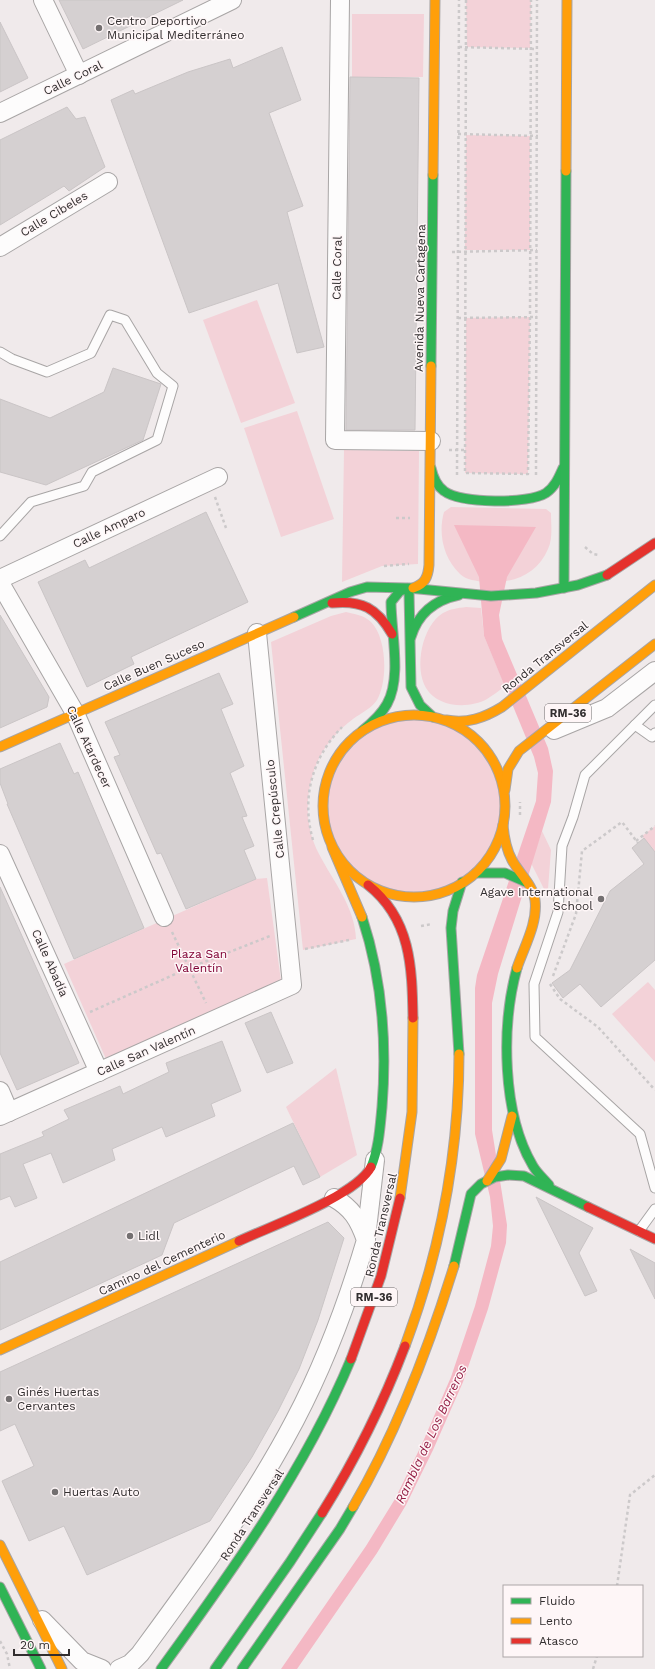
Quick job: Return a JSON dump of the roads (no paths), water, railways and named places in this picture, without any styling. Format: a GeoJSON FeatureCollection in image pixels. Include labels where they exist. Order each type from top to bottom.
{"type":"FeatureCollection","features":[{"type":"Feature","properties":{"kind":"main road","name":"Avenida Nueva Cartagena"},"geometry":{"type":"LineString","coordinates":[[392,634],[391,602],[397,593],[423,584],[427,579],[428,572],[431,441],[435,0]]}},
{"type":"Feature","properties":{"kind":"main road"},"geometry":{"type":"LineString","coordinates":[[564,588],[563,467],[567,0]]}},
{"type":"Feature","properties":{"kind":"main road"},"geometry":{"type":"LineString","coordinates":[[430,467],[440,486],[453,496],[468,498],[529,499],[538,498],[552,489],[558,482],[563,467]]}},
{"type":"Feature","properties":{"kind":"main road"},"geometry":{"type":"LineString","coordinates":[[410,645],[416,623],[429,607],[450,596],[468,594],[516,596],[564,588],[594,580],[609,574],[655,543]]}},
{"type":"Feature","properties":{"kind":"main road","name":"Ronda Transversal"},"geometry":{"type":"LineString","coordinates":[[436,718],[464,722],[479,719],[495,711],[655,585]]}},
{"type":"Feature","properties":{"kind":"main road","name":"Calle Buen Suceso"},"geometry":{"type":"LineString","coordinates":[[0,746],[317,606],[359,589],[376,587],[410,588],[468,594]]}},
{"type":"Feature","properties":{"kind":"main road"},"geometry":{"type":"LineString","coordinates":[[410,588],[410,681],[413,694],[420,705],[436,718]]}},
{"type":"Feature","properties":{"kind":"main road"},"geometry":{"type":"LineString","coordinates":[[317,606],[351,602],[371,608],[380,613],[392,634],[394,674],[392,695],[383,712],[362,731]]}},
{"type":"Feature","properties":{"kind":"main road","name":"RM-36"},"geometry":{"type":"LineString","coordinates":[[504,795],[498,770],[484,748],[467,732],[436,718],[415,715],[396,717],[376,723],[362,731],[353,738],[338,756],[326,780],[323,795],[323,815],[332,847],[350,870],[368,885],[384,892],[412,897],[444,892],[476,873],[491,855],[503,825],[505,781],[510,763],[519,751],[655,644]]}},
{"type":"Feature","properties":{"kind":"main road"},"geometry":{"type":"LineString","coordinates":[[503,825],[508,854],[533,895],[534,908],[529,930],[514,977],[508,1026],[507,1055],[513,1109],[526,1154],[536,1170],[556,1191]]}},
{"type":"Feature","properties":{"kind":"main road","name":"Camino del Cementerio"},"geometry":{"type":"LineString","coordinates":[[0,1350],[334,1198],[360,1181],[370,1169],[376,1153],[382,1104],[383,1063],[378,989],[365,925],[332,847]]}},
{"type":"Feature","properties":{"kind":"main road"},"geometry":{"type":"LineString","coordinates":[[476,873],[505,873],[526,882]]}},
{"type":"Feature","properties":{"kind":"main road"},"geometry":{"type":"LineString","coordinates":[[215,1669],[297,1552],[346,1472],[385,1392],[422,1298],[433,1260],[448,1195],[456,1132],[459,1034],[452,920],[462,882]]}},
{"type":"Feature","properties":{"kind":"main road","name":"Ronda Transversal"},"geometry":{"type":"LineString","coordinates":[[161,1669],[250,1542],[284,1490],[317,1433],[332,1403],[360,1337],[391,1246],[404,1186],[411,1135],[414,1078],[413,1016],[408,959],[401,926],[389,907],[368,885]]}},
{"type":"Feature","properties":{"kind":"main road"},"geometry":{"type":"LineString","coordinates":[[487,1181],[498,1166],[505,1150],[513,1109]]}},
{"type":"Feature","properties":{"kind":"main road"},"geometry":{"type":"LineString","coordinates":[[242,1669],[340,1529],[380,1457],[409,1394],[433,1333],[456,1259],[471,1194],[474,1189],[501,1175],[516,1175],[532,1179],[655,1239]]}},
{"type":"Feature","properties":{"kind":"main road"},"geometry":{"type":"LineString","coordinates":[[0,1545],[62,1669]]}},
{"type":"Feature","properties":{"kind":"main road"},"geometry":{"type":"LineString","coordinates":[[0,1587],[41,1669]]}},
{"type":"Feature","properties":{"kind":"street"},"geometry":{"type":"LineString","coordinates":[[43,0],[78,75]]}},
{"type":"Feature","properties":{"kind":"street","name":"Calle Coral"},"geometry":{"type":"LineString","coordinates":[[0,113],[232,0]]}},
{"type":"Feature","properties":{"kind":"street","name":"Calle Coral"},"geometry":{"type":"LineString","coordinates":[[340,0],[335,440],[431,441]]}},
{"type":"Feature","properties":{"kind":"street","name":"Calle Cibeles"},"geometry":{"type":"LineString","coordinates":[[0,247],[108,182]]}},
{"type":"Feature","properties":{"kind":"street","name":"Calle Amparo"},"geometry":{"type":"LineString","coordinates":[[0,579],[218,477]]}},
{"type":"Feature","properties":{"kind":"street","name":"Calle Atardecer"},"geometry":{"type":"LineString","coordinates":[[0,583],[75,713],[164,917]]}},
{"type":"Feature","properties":{"kind":"street","name":"Calle Crepúsculo"},"geometry":{"type":"LineString","coordinates":[[257,633],[292,985]]}},
{"type":"Feature","properties":{"kind":"street"},"geometry":{"type":"LineString","coordinates":[[538,736],[607,708],[654,675]]}},
{"type":"Feature","properties":{"kind":"street","name":"Calle Abadía"},"geometry":{"type":"LineString","coordinates":[[0,854],[99,1072]]}},
{"type":"Feature","properties":{"kind":"street","name":"Calle San Valentín"},"geometry":{"type":"LineString","coordinates":[[5,1114],[292,985]]}},
{"type":"Feature","properties":{"kind":"street"},"geometry":{"type":"LineString","coordinates":[[0,1092],[5,1114]]}},
{"type":"Feature","properties":{"kind":"street"},"geometry":{"type":"LineString","coordinates":[[119,1669],[136,1660],[168,1616],[263,1476],[295,1421],[336,1328],[366,1240],[376,1153]]}},
{"type":"Feature","properties":{"kind":"street"},"geometry":{"type":"LineString","coordinates":[[334,1198],[345,1204],[355,1214],[366,1240]]}},
{"type":"Feature","properties":{"kind":"street"},"geometry":{"type":"LineString","coordinates":[[33,1611],[82,1660],[102,1669]]}},
{"type":"Feature","properties":{"kind":"lane"},"geometry":{"type":"LineString","coordinates":[[0,352],[12,359],[46,372],[90,353],[110,315],[125,320],[157,373],[173,386],[157,440],[92,472],[84,486],[31,502],[0,536]]}},
{"type":"Feature","properties":{"kind":"lane"},"geometry":{"type":"LineString","coordinates":[[655,705],[585,775],[573,817],[562,846],[558,912],[534,984],[535,1037],[640,1134],[655,1188]]}},
{"type":"Feature","properties":{"kind":"lane"},"geometry":{"type":"LineString","coordinates":[[635,725],[652,737],[655,733]]}},
{"type":"Feature","properties":{"kind":"lane"},"geometry":{"type":"LineString","coordinates":[[638,1231],[655,1209]]}},
{"type":"Feature","properties":{"kind":"water","name":"Rambla de Los Barreros"},"geometry":{"type":"Polygon","coordinates":[[[454,525],[536,527],[507,577],[499,615],[502,639],[548,748],[553,771],[551,802],[498,974],[492,1003],[492,1130],[507,1225],[506,1243],[488,1309],[463,1382],[433,1450],[406,1505],[377,1553],[297,1669],[281,1669],[366,1546],[395,1499],[422,1444],[451,1377],[475,1306],[491,1246],[493,1226],[490,1197],[475,1134],[475,988],[477,975],[536,801],[538,773],[534,757],[484,636],[479,577],[454,525]]]}},
{"type":"Feature","properties":{"kind":"place","name":"Centro Deportivo Municipal Mediterráneo"},"geometry":{"type":"Point","coordinates":[99,28]}},
{"type":"Feature","properties":{"kind":"place","name":"Agave International School"},"geometry":{"type":"Point","coordinates":[601,899]}},
{"type":"Feature","properties":{"kind":"place","name":"Lidl"},"geometry":{"type":"Point","coordinates":[130,1236]}},
{"type":"Feature","properties":{"kind":"place","name":"Ginés Huertas Cervantes"},"geometry":{"type":"Point","coordinates":[9,1399]}},
{"type":"Feature","properties":{"kind":"place","name":"Huertas Auto"},"geometry":{"type":"Point","coordinates":[55,1492]}},
{"type":"Feature","properties":{"kind":"park label","name":"Plaza San Valentín"},"geometry":{"type":"Point","coordinates":[199,961]}}]}
